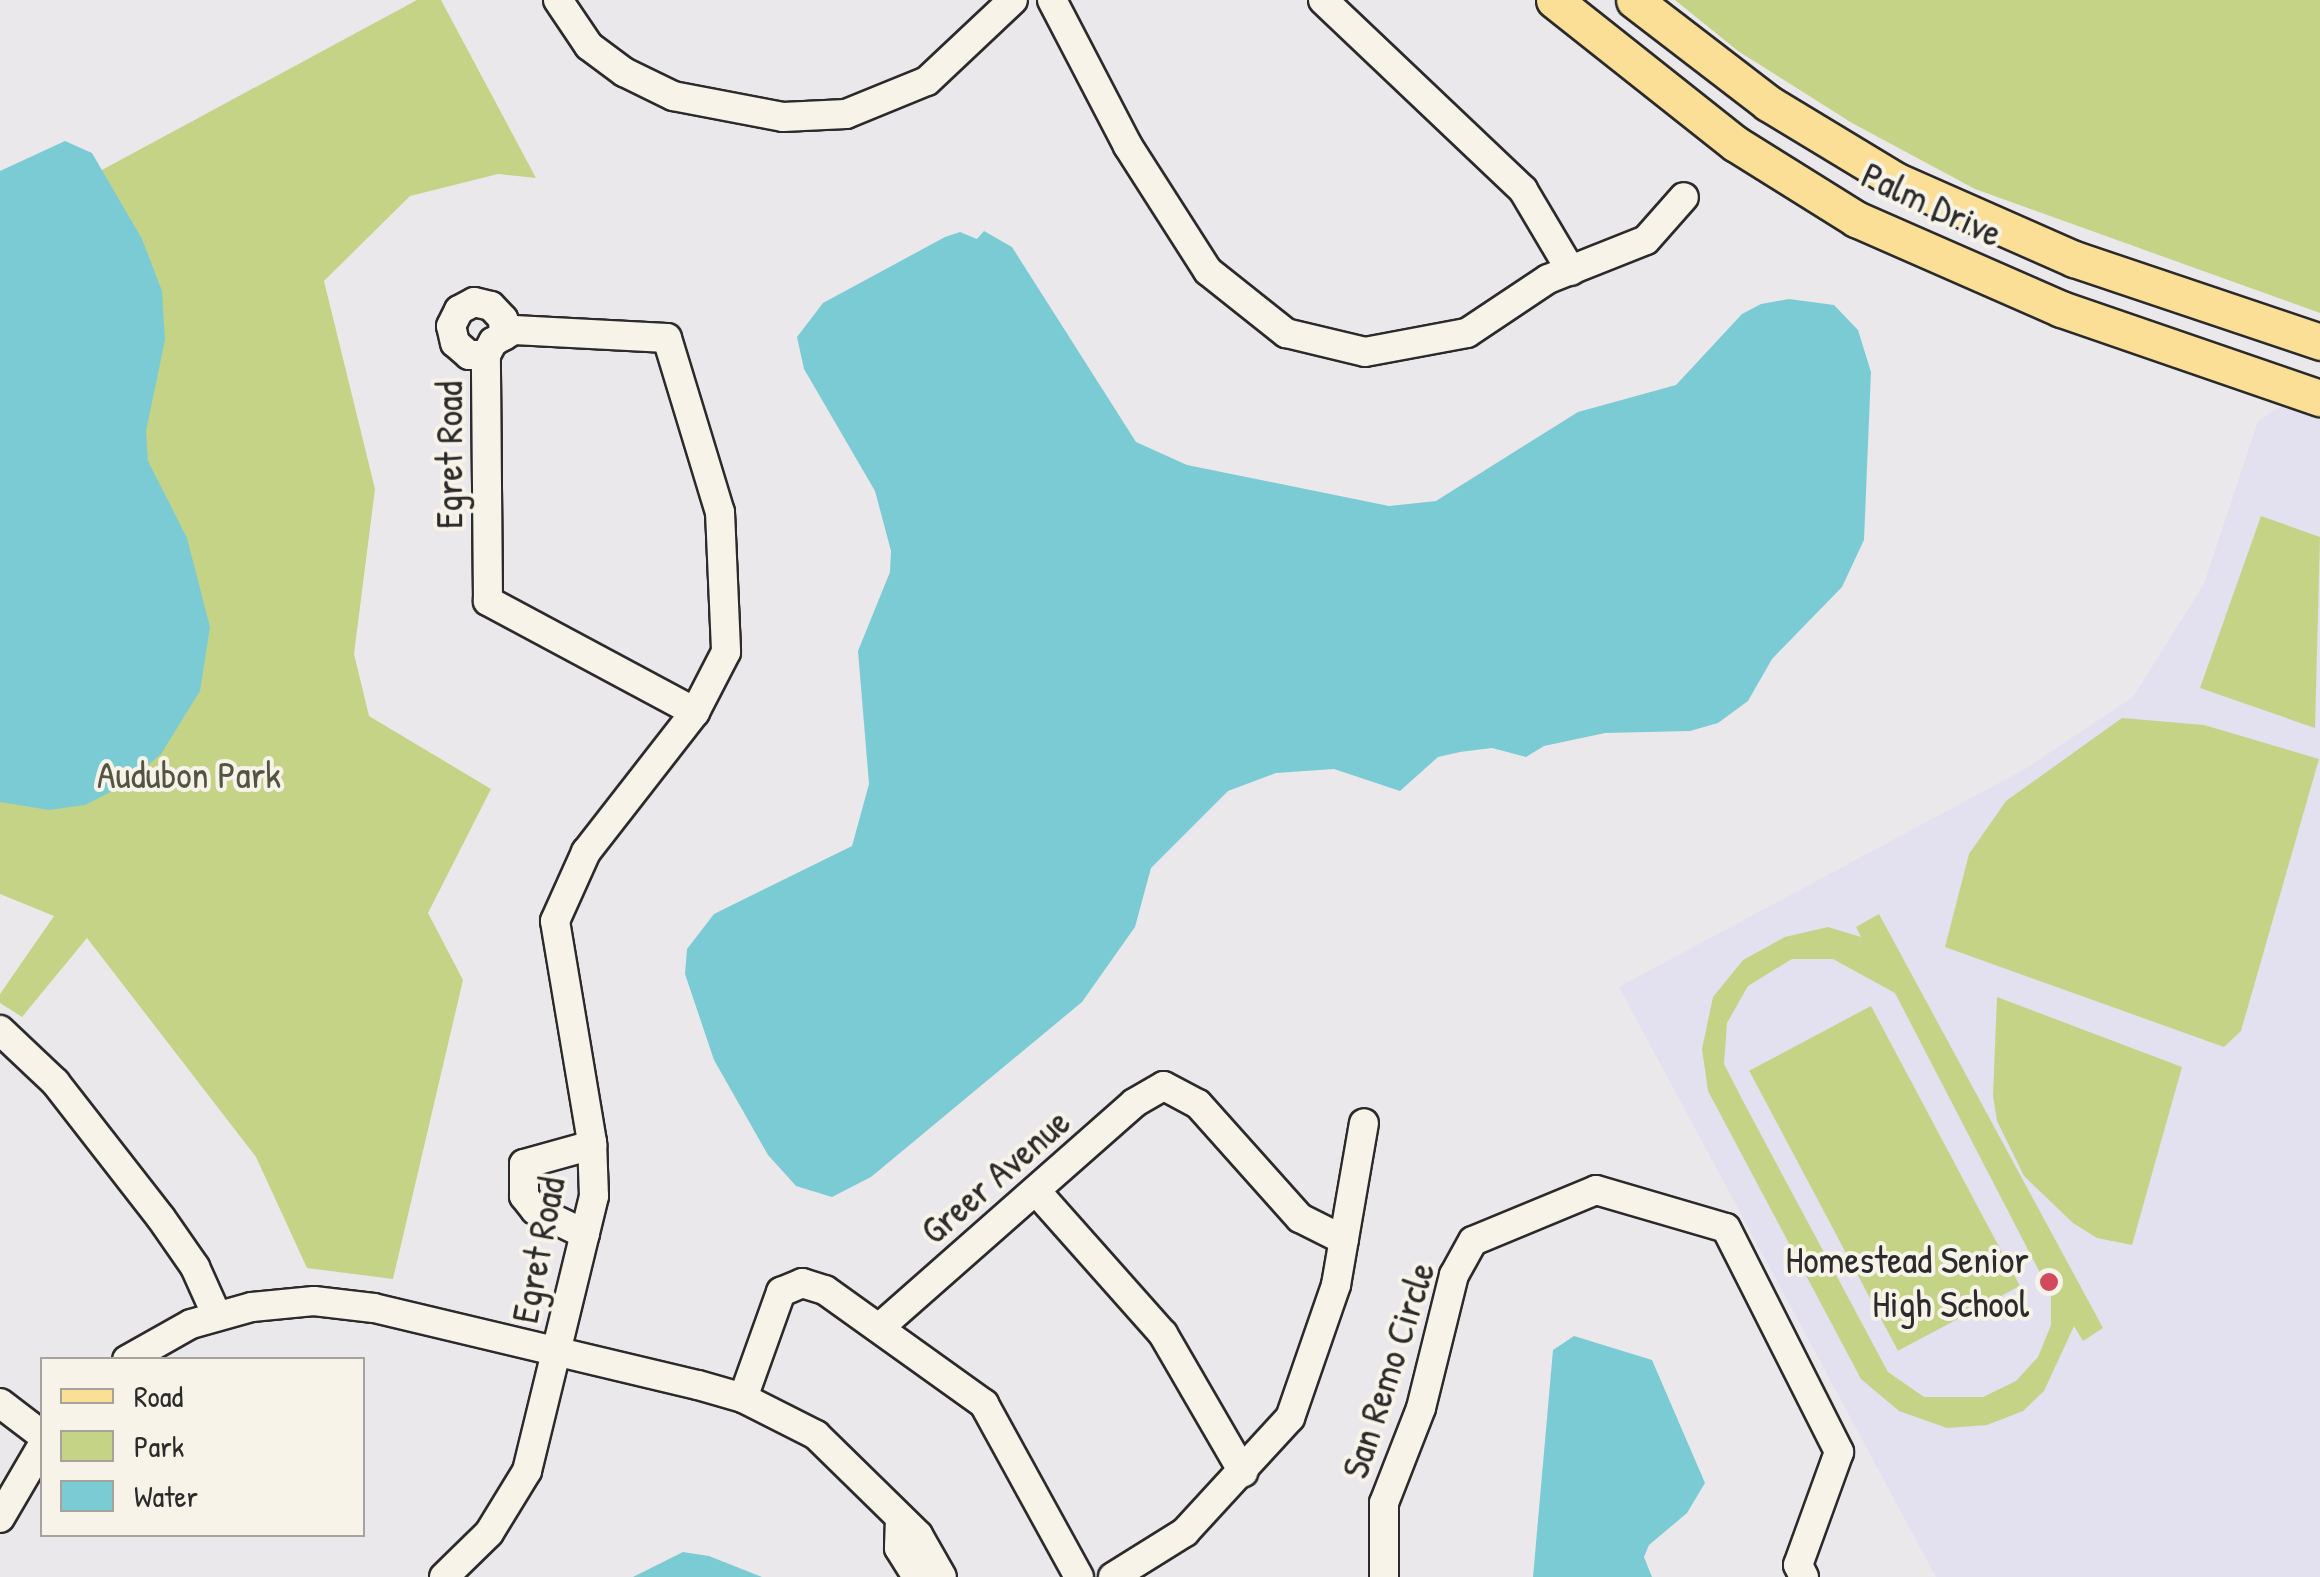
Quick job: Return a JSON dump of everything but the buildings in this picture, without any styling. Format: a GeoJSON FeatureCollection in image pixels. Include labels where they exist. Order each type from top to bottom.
{"type":"FeatureCollection","features":[{"type":"Feature","properties":{"kind":"main road","name":"Palm Drive"},"geometry":{"type":"LineString","coordinates":[[1554,0],[1736,144],[1856,219],[2062,309],[2320,398]]}},
{"type":"Feature","properties":{"kind":"main road","name":"Palm Drive"},"geometry":{"type":"LineString","coordinates":[[1634,0],[1768,103],[1895,180],[2074,258],[2320,342]]}},
{"type":"Feature","properties":{"kind":"street"},"geometry":{"type":"LineString","coordinates":[[558,0],[589,46],[624,72],[673,96],[783,117],[846,114],[926,81],[1013,0]]}},
{"type":"Feature","properties":{"kind":"street"},"geometry":{"type":"LineString","coordinates":[[1052,0],[1128,146],[1208,271],[1286,333],[1365,352],[1406,348],[1467,333],[1571,271],[1646,240],[1684,197]]}},
{"type":"Feature","properties":{"kind":"street"},"geometry":{"type":"LineString","coordinates":[[1322,0],[1418,97],[1523,190],[1571,271]]}},
{"type":"Feature","properties":{"kind":"street","name":"Egret Road"},"geometry":{"type":"LineString","coordinates":[[444,1577],[489,1533],[527,1472],[594,1196],[592,1144],[555,921],[586,852],[695,712],[726,652],[720,512],[667,338],[514,330],[495,346],[488,600],[695,712]]}},
{"type":"Feature","properties":{"kind":"street"},"geometry":{"type":"LineString","coordinates":[[0,1030],[55,1082],[162,1218],[196,1267],[217,1316]]}},
{"type":"Feature","properties":{"kind":"street","name":"Greer Avenue"},"geometry":{"type":"LineString","coordinates":[[879,1328],[1134,1103],[1164,1086],[1198,1104],[1300,1218],[1344,1240]]}},
{"type":"Feature","properties":{"kind":"street"},"geometry":{"type":"LineString","coordinates":[[1113,1577],[1166,1547],[1243,1472],[1295,1408],[1336,1285],[1364,1123]]}},
{"type":"Feature","properties":{"kind":"street"},"geometry":{"type":"LineString","coordinates":[[585,1234],[536,1210],[524,1196],[524,1164],[592,1144]]}},
{"type":"Feature","properties":{"kind":"street","name":"San Remo Circle"},"geometry":{"type":"LineString","coordinates":[[1384,1577],[1384,1503],[1421,1408],[1454,1274],[1474,1242],[1596,1190],[1726,1228],[1839,1452],[1798,1565],[1804,1577]]}},
{"type":"Feature","properties":{"kind":"street"},"geometry":{"type":"LineString","coordinates":[[1036,1191],[1163,1334],[1243,1472]]}},
{"type":"Feature","properties":{"kind":"street"},"geometry":{"type":"LineString","coordinates":[[742,1398],[774,1302],[790,1285],[825,1290],[984,1404],[1079,1577]]}},
{"type":"Feature","properties":{"kind":"street"},"geometry":{"type":"LineString","coordinates":[[133,1357],[217,1316],[289,1302],[340,1303],[742,1398],[816,1435],[900,1518],[942,1577]]}},
{"type":"Feature","properties":{"kind":"street"},"geometry":{"type":"LineString","coordinates":[[0,1403],[40,1434]]}},
{"type":"Feature","properties":{"kind":"street"},"geometry":{"type":"LineString","coordinates":[[0,1518],[40,1449]]}},
{"type":"Feature","properties":{"kind":"street"},"geometry":{"type":"LineString","coordinates":[[900,1518],[900,1548],[916,1577]]}},
{"type":"Feature","properties":{"kind":"shaded area","name":"Homestead Senior High School"},"geometry":{"type":"Polygon","coordinates":[[[2281,406],[2320,420],[2320,1577],[1936,1577],[1619,987],[2025,769],[2133,697],[2204,584],[2258,421],[2281,406]]]}},
{"type":"Feature","properties":{"kind":"green space","name":"Audubon Park"},"geometry":{"type":"Polygon","coordinates":[[[417,0],[441,0],[536,178],[498,174],[410,196],[324,281],[375,489],[354,654],[369,716],[491,789],[428,913],[463,980],[393,1279],[307,1268],[256,1157],[87,938],[22,1017],[0,1003],[0,994],[54,916],[0,894],[0,225],[417,0]]]}},
{"type":"Feature","properties":{"kind":"green space"},"geometry":{"type":"Polygon","coordinates":[[[1675,0],[2320,0],[2320,313],[1975,189],[1852,123],[1738,51],[1675,0]]]}},
{"type":"Feature","properties":{"kind":"green space"},"geometry":{"type":"Polygon","coordinates":[[[2261,516],[2320,537],[2315,728],[2200,688],[2261,516]]]}},
{"type":"Feature","properties":{"kind":"green space"},"geometry":{"type":"Polygon","coordinates":[[[2122,718],[2204,725],[2319,759],[2241,1031],[2224,1047],[1945,947],[1969,854],[2006,801],[2122,718]]]}},
{"type":"Feature","properties":{"kind":"green space"},"geometry":{"type":"Polygon","coordinates":[[[1879,914],[2103,1328],[2083,1341],[2074,1326],[2044,1391],[2023,1411],[1987,1425],[1947,1428],[1899,1411],[1861,1379],[1708,1091],[1702,1049],[1713,997],[1743,960],[1785,937],[1828,927],[1861,937],[1856,927],[1879,914]],[[1792,959],[1748,986],[1727,1023],[1724,1064],[1888,1372],[1924,1397],[1983,1397],[2016,1381],[2038,1357],[2051,1325],[2051,1294],[1895,993],[1833,959],[1792,959]]]}},
{"type":"Feature","properties":{"kind":"green space"},"geometry":{"type":"Polygon","coordinates":[[[1997,997],[2182,1067],[2132,1245],[2097,1238],[2073,1223],[2024,1176],[1997,1121],[1993,1096],[1997,997]]]}},
{"type":"Feature","properties":{"kind":"green space"},"geometry":{"type":"Polygon","coordinates":[[[1871,1006],[2020,1286],[1898,1351],[1749,1071],[1871,1006]]]}},
{"type":"Feature","properties":{"kind":"water"},"geometry":{"type":"Polygon","coordinates":[[[65,141],[92,153],[142,239],[162,291],[165,340],[146,431],[148,461],[187,538],[210,627],[200,691],[161,754],[126,784],[85,805],[49,810],[0,802],[0,171],[65,141]]]}},
{"type":"Feature","properties":{"kind":"water"},"geometry":{"type":"Polygon","coordinates":[[[984,231],[1012,247],[1136,442],[1187,465],[1389,506],[1436,501],[1578,412],[1676,385],[1742,314],[1761,304],[1789,299],[1834,305],[1858,330],[1871,372],[1864,540],[1842,587],[1772,659],[1748,701],[1718,723],[1690,731],[1605,733],[1544,746],[1526,757],[1492,748],[1460,752],[1438,757],[1400,791],[1334,769],[1276,773],[1228,791],[1151,868],[1135,927],[1082,1002],[871,1177],[832,1197],[796,1186],[768,1155],[714,1060],[685,974],[687,949],[714,914],[852,846],[869,784],[858,651],[890,572],[891,551],[875,491],[804,369],[797,337],[823,303],[945,237],[960,232],[977,239],[984,231]]]}},
{"type":"Feature","properties":{"kind":"water"},"geometry":{"type":"Polygon","coordinates":[[[1574,1336],[1652,1360],[1705,1483],[1687,1513],[1649,1545],[1644,1557],[1652,1577],[1533,1577],[1553,1350],[1574,1336]]]}},
{"type":"Feature","properties":{"kind":"water"},"geometry":{"type":"Polygon","coordinates":[[[683,1552],[709,1556],[762,1577],[633,1577],[683,1552]]]}},
{"type":"Feature","properties":{"kind":"place","name":"Homestead Senior High School"},"geometry":{"type":"Point","coordinates":[2049,1282]}}]}
